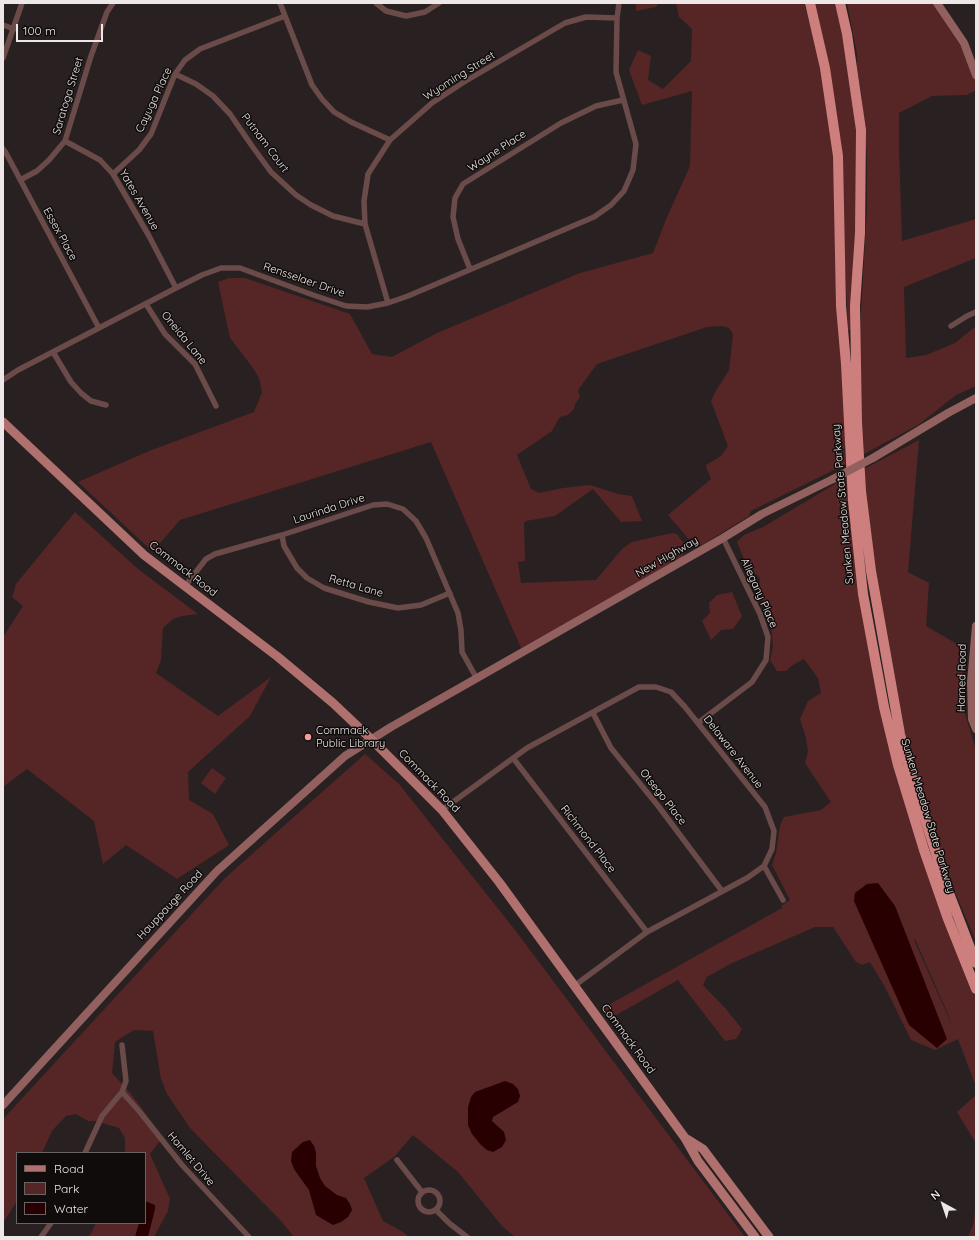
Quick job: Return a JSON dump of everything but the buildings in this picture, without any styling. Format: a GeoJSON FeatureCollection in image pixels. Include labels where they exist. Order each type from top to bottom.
{"type":"FeatureCollection","features":[{"type":"Feature","properties":{"kind":"highway","name":"Sunken Meadow State Parkway"},"geometry":{"type":"LineString","coordinates":[[810,3],[825,68],[838,156],[841,306],[846,364],[853,501],[864,602],[884,707],[898,765],[924,850],[948,919],[976,989]]}},
{"type":"Feature","properties":{"kind":"highway","name":"Sunken Meadow State Parkway"},"geometry":{"type":"LineString","coordinates":[[840,3],[847,34],[861,130],[860,233],[855,306],[857,422],[861,491],[871,571],[900,734],[912,778],[947,888],[976,963]]}},
{"type":"Feature","properties":{"kind":"highway"},"geometry":{"type":"LineString","coordinates":[[843,18],[845,3]]}},
{"type":"Feature","properties":{"kind":"main road","name":"Commack Road"},"geometry":{"type":"LineString","coordinates":[[3,422],[144,555],[278,657],[333,703],[442,810],[499,882],[685,1138],[698,1162],[755,1237]]}},
{"type":"Feature","properties":{"kind":"main road","name":"Commack Road"},"geometry":{"type":"LineString","coordinates":[[685,1138],[703,1149],[769,1237]]}},
{"type":"Feature","properties":{"kind":"street"},"geometry":{"type":"LineString","coordinates":[[3,58],[22,3]]}},
{"type":"Feature","properties":{"kind":"street","name":"Saratoga Street"},"geometry":{"type":"LineString","coordinates":[[20,180],[37,171],[49,160],[65,141],[91,56],[107,12],[113,3]]}},
{"type":"Feature","properties":{"kind":"street"},"geometry":{"type":"LineString","coordinates":[[280,3],[312,85],[322,99],[334,112],[351,122],[390,140]]}},
{"type":"Feature","properties":{"kind":"street"},"geometry":{"type":"LineString","coordinates":[[376,3],[386,11],[406,16],[425,12],[439,3]]}},
{"type":"Feature","properties":{"kind":"street","name":"Rensselaer Drive"},"geometry":{"type":"LineString","coordinates":[[3,380],[18,370],[176,288],[220,268],[240,268],[313,296],[346,306],[367,307],[388,304],[594,217],[611,205],[624,192],[633,170],[636,144],[616,72],[617,18],[619,3]]}},
{"type":"Feature","properties":{"kind":"street"},"geometry":{"type":"LineString","coordinates":[[937,3],[964,43],[976,75]]}},
{"type":"Feature","properties":{"kind":"street","name":"Cayuga Place"},"geometry":{"type":"LineString","coordinates":[[113,174],[139,150],[151,134],[175,74],[185,60],[200,49],[285,16]]}},
{"type":"Feature","properties":{"kind":"street","name":"Wyoming Street"},"geometry":{"type":"LineString","coordinates":[[388,304],[365,224],[364,201],[368,174],[390,140],[432,104],[464,82],[565,23],[586,17],[617,18]]}},
{"type":"Feature","properties":{"kind":"street"},"geometry":{"type":"LineString","coordinates":[[3,25],[14,29]]}},
{"type":"Feature","properties":{"kind":"street","name":"Putnam Court"},"geometry":{"type":"LineString","coordinates":[[175,74],[196,84],[213,96],[230,114],[271,172],[296,195],[310,205],[333,216],[365,224]]}},
{"type":"Feature","properties":{"kind":"street","name":"Wayne Place"},"geometry":{"type":"LineString","coordinates":[[470,269],[458,240],[453,217],[454,198],[463,184],[561,123],[596,106],[623,100]]}},
{"type":"Feature","properties":{"kind":"street","name":"Yates Avenue"},"geometry":{"type":"LineString","coordinates":[[65,141],[100,160],[113,174],[176,288]]}},
{"type":"Feature","properties":{"kind":"street","name":"Essex Place"},"geometry":{"type":"LineString","coordinates":[[3,149],[99,328]]}},
{"type":"Feature","properties":{"kind":"street","name":"Oneida Lane"},"geometry":{"type":"LineString","coordinates":[[146,304],[165,334],[195,364],[216,406]]}},
{"type":"Feature","properties":{"kind":"street"},"geometry":{"type":"LineString","coordinates":[[951,326],[976,312]]}},
{"type":"Feature","properties":{"kind":"street"},"geometry":{"type":"LineString","coordinates":[[53,352],[71,382],[81,393],[91,401],[106,405]]}},
{"type":"Feature","properties":{"kind":"street","name":"New Highway"},"geometry":{"type":"LineString","coordinates":[[371,739],[723,538],[762,514],[873,458],[976,398]]}},
{"type":"Feature","properties":{"kind":"street","name":"Laurinda Drive"},"geometry":{"type":"LineString","coordinates":[[185,586],[206,559],[215,554],[282,535],[373,505],[387,504],[404,509],[416,521],[426,538],[450,592],[458,613],[461,630],[462,652],[477,679]]}},
{"type":"Feature","properties":{"kind":"street","name":"Retta Lane"},"geometry":{"type":"LineString","coordinates":[[282,535],[284,546],[297,568],[307,578],[324,588],[369,602],[398,608],[421,605],[450,592]]}},
{"type":"Feature","properties":{"kind":"street","name":"Allegany Place"},"geometry":{"type":"LineString","coordinates":[[698,723],[752,682],[766,660],[768,637],[760,614],[723,538]]}},
{"type":"Feature","properties":{"kind":"street","name":"Harned Road"},"geometry":{"type":"LineString","coordinates":[[976,626],[971,682],[972,718],[976,729]]}},
{"type":"Feature","properties":{"kind":"street","name":"Delaware Avenue"},"geometry":{"type":"LineString","coordinates":[[442,810],[513,758],[564,728],[639,687],[656,686],[671,692],[698,723],[764,808],[774,831],[772,849],[764,866]]}},
{"type":"Feature","properties":{"kind":"street","name":"Otsego Place"},"geometry":{"type":"LineString","coordinates":[[593,713],[611,748],[659,807],[722,891]]}},
{"type":"Feature","properties":{"kind":"street","name":"Hauppauge Road"},"geometry":{"type":"LineString","coordinates":[[3,1105],[217,871],[345,756],[371,739]]}},
{"type":"Feature","properties":{"kind":"street","name":"Richmond Place"},"geometry":{"type":"LineString","coordinates":[[513,758],[647,932]]}},
{"type":"Feature","properties":{"kind":"street"},"geometry":{"type":"LineString","coordinates":[[574,986],[647,932],[747,878],[764,866],[783,900]]}},
{"type":"Feature","properties":{"kind":"street"},"geometry":{"type":"LineString","coordinates":[[85,1152],[102,1116],[122,1092],[126,1081],[127,1078],[122,1045]]}},
{"type":"Feature","properties":{"kind":"street","name":"Hamlet Drive"},"geometry":{"type":"LineString","coordinates":[[122,1092],[209,1196],[249,1237]]}},
{"type":"Feature","properties":{"kind":"street"},"geometry":{"type":"LineString","coordinates":[[397,1160],[422,1192]]}},
{"type":"Feature","properties":{"kind":"street"},"geometry":{"type":"LineString","coordinates":[[432,1190],[437,1194],[439,1204],[436,1210],[427,1212],[421,1207],[418,1200],[419,1195],[422,1192],[432,1190]]}},
{"type":"Feature","properties":{"kind":"street"},"geometry":{"type":"LineString","coordinates":[[436,1210],[449,1223],[467,1237]]}},
{"type":"Feature","properties":{"kind":"street"},"geometry":{"type":"LineString","coordinates":[[41,1237],[50,1224]]}},
{"type":"Feature","properties":{"kind":"street"},"geometry":{"type":"LineString","coordinates":[[239,1237],[244,1232]]}},
{"type":"Feature","properties":{"kind":"green space"},"geometry":{"type":"Polygon","coordinates":[[[636,3],[659,3],[656,7],[636,11],[636,3]]]}},
{"type":"Feature","properties":{"kind":"green space"},"geometry":{"type":"Polygon","coordinates":[[[676,3],[804,3],[817,49],[832,134],[846,440],[844,450],[846,464],[751,511],[749,516],[702,545],[692,543],[668,515],[711,479],[706,465],[721,456],[728,446],[711,401],[729,370],[733,334],[729,328],[722,326],[707,327],[597,364],[578,390],[580,397],[575,404],[574,409],[568,415],[560,417],[552,431],[517,455],[531,489],[539,493],[563,488],[590,485],[618,494],[632,496],[642,521],[621,522],[593,489],[555,516],[526,521],[524,523],[525,561],[518,562],[521,583],[596,580],[622,549],[632,542],[672,533],[677,534],[684,544],[685,552],[680,559],[521,648],[431,442],[180,520],[152,551],[78,482],[149,451],[254,412],[262,392],[259,378],[230,338],[218,282],[229,278],[245,278],[350,314],[372,354],[392,357],[437,333],[580,273],[653,253],[667,217],[690,166],[692,91],[642,105],[629,70],[638,50],[651,56],[648,80],[663,89],[691,61],[692,29],[679,17],[676,3]]]}},
{"type":"Feature","properties":{"kind":"green space"},"geometry":{"type":"Polygon","coordinates":[[[813,3],[836,3],[842,27],[851,85],[858,149],[853,330],[848,330],[840,150],[813,3]]]}},
{"type":"Feature","properties":{"kind":"green space"},"geometry":{"type":"Polygon","coordinates":[[[847,3],[933,3],[963,49],[976,80],[976,90],[967,95],[932,96],[899,113],[899,148],[902,241],[976,219],[976,258],[904,287],[906,358],[926,355],[955,343],[976,326],[976,386],[956,395],[918,425],[862,455],[859,347],[867,208],[867,156],[861,92],[857,69],[857,54],[847,3]]]}},
{"type":"Feature","properties":{"kind":"green space"},"geometry":{"type":"Polygon","coordinates":[[[919,440],[908,572],[929,583],[926,626],[964,648],[963,707],[976,750],[976,942],[953,887],[930,823],[901,718],[883,626],[862,470],[919,440]]]}},
{"type":"Feature","properties":{"kind":"green space"},"geometry":{"type":"Polygon","coordinates":[[[848,477],[859,582],[935,895],[976,998],[976,1087],[958,1039],[935,1050],[911,1040],[885,987],[870,962],[862,965],[856,962],[833,927],[815,927],[730,964],[707,977],[703,985],[726,1009],[742,1029],[736,1039],[725,1041],[678,980],[611,1018],[603,1008],[782,908],[781,906],[790,900],[772,865],[776,853],[780,826],[784,817],[821,810],[831,802],[805,763],[808,752],[806,738],[800,719],[808,701],[821,693],[818,678],[804,659],[791,666],[786,671],[777,671],[770,660],[773,647],[771,626],[759,590],[760,578],[744,559],[737,542],[744,535],[763,527],[848,477]],[[915,939],[914,940],[952,1025],[915,939]]]}},
{"type":"Feature","properties":{"kind":"green space"},"geometry":{"type":"Polygon","coordinates":[[[75,512],[138,569],[198,614],[173,619],[163,628],[161,660],[156,673],[218,716],[271,677],[250,716],[188,772],[189,800],[213,814],[229,845],[177,879],[126,845],[103,864],[94,821],[27,769],[3,787],[3,637],[23,606],[12,597],[16,584],[75,512]]]}},
{"type":"Feature","properties":{"kind":"green space"},"geometry":{"type":"Polygon","coordinates":[[[732,592],[742,616],[733,629],[721,630],[711,640],[702,621],[710,613],[709,603],[717,595],[732,592]]]}},
{"type":"Feature","properties":{"kind":"green space"},"geometry":{"type":"Polygon","coordinates":[[[365,754],[399,784],[515,930],[745,1237],[515,1237],[502,1226],[458,1172],[413,1135],[394,1157],[364,1178],[383,1221],[409,1237],[294,1237],[282,1222],[190,1128],[167,1094],[161,1079],[153,1031],[134,1030],[115,1042],[112,1073],[131,1094],[163,1137],[150,1154],[170,1199],[168,1211],[154,1237],[89,1237],[96,1224],[146,1224],[146,1152],[125,1152],[125,1138],[119,1128],[96,1121],[88,1121],[76,1114],[66,1116],[52,1131],[42,1152],[16,1152],[16,1203],[3,1223],[3,1119],[225,878],[365,754]]]}},
{"type":"Feature","properties":{"kind":"green space"},"geometry":{"type":"Polygon","coordinates":[[[212,768],[226,778],[215,794],[201,783],[212,768]]]}},
{"type":"Feature","properties":{"kind":"green space"},"geometry":{"type":"Polygon","coordinates":[[[976,1095],[976,1141],[957,1112],[976,1095]]]}},
{"type":"Feature","properties":{"kind":"green space"},"geometry":{"type":"Polygon","coordinates":[[[976,1192],[976,1237],[968,1237],[974,1222],[976,1192]]]}},
{"type":"Feature","properties":{"kind":"water"},"geometry":{"type":"Polygon","coordinates":[[[878,883],[895,906],[947,1039],[937,1048],[909,1025],[854,901],[855,893],[867,884],[878,883]]]}},
{"type":"Feature","properties":{"kind":"water"},"geometry":{"type":"Polygon","coordinates":[[[505,1081],[513,1084],[518,1089],[520,1096],[518,1102],[493,1117],[492,1121],[504,1132],[506,1140],[502,1147],[493,1152],[487,1150],[481,1145],[472,1134],[468,1125],[468,1107],[471,1097],[475,1092],[505,1081]]]}},
{"type":"Feature","properties":{"kind":"water"},"geometry":{"type":"Polygon","coordinates":[[[310,1140],[316,1153],[316,1166],[320,1178],[325,1186],[337,1195],[346,1198],[352,1210],[348,1217],[333,1225],[316,1215],[309,1190],[294,1169],[291,1161],[292,1152],[303,1142],[310,1140]]]}},
{"type":"Feature","properties":{"kind":"water"},"geometry":{"type":"Polygon","coordinates":[[[146,1201],[155,1205],[148,1237],[135,1237],[139,1224],[146,1224],[146,1201]]]}},
{"type":"Feature","properties":{"kind":"place","name":"Commack Public Library"},"geometry":{"type":"Point","coordinates":[308,737]}}]}
